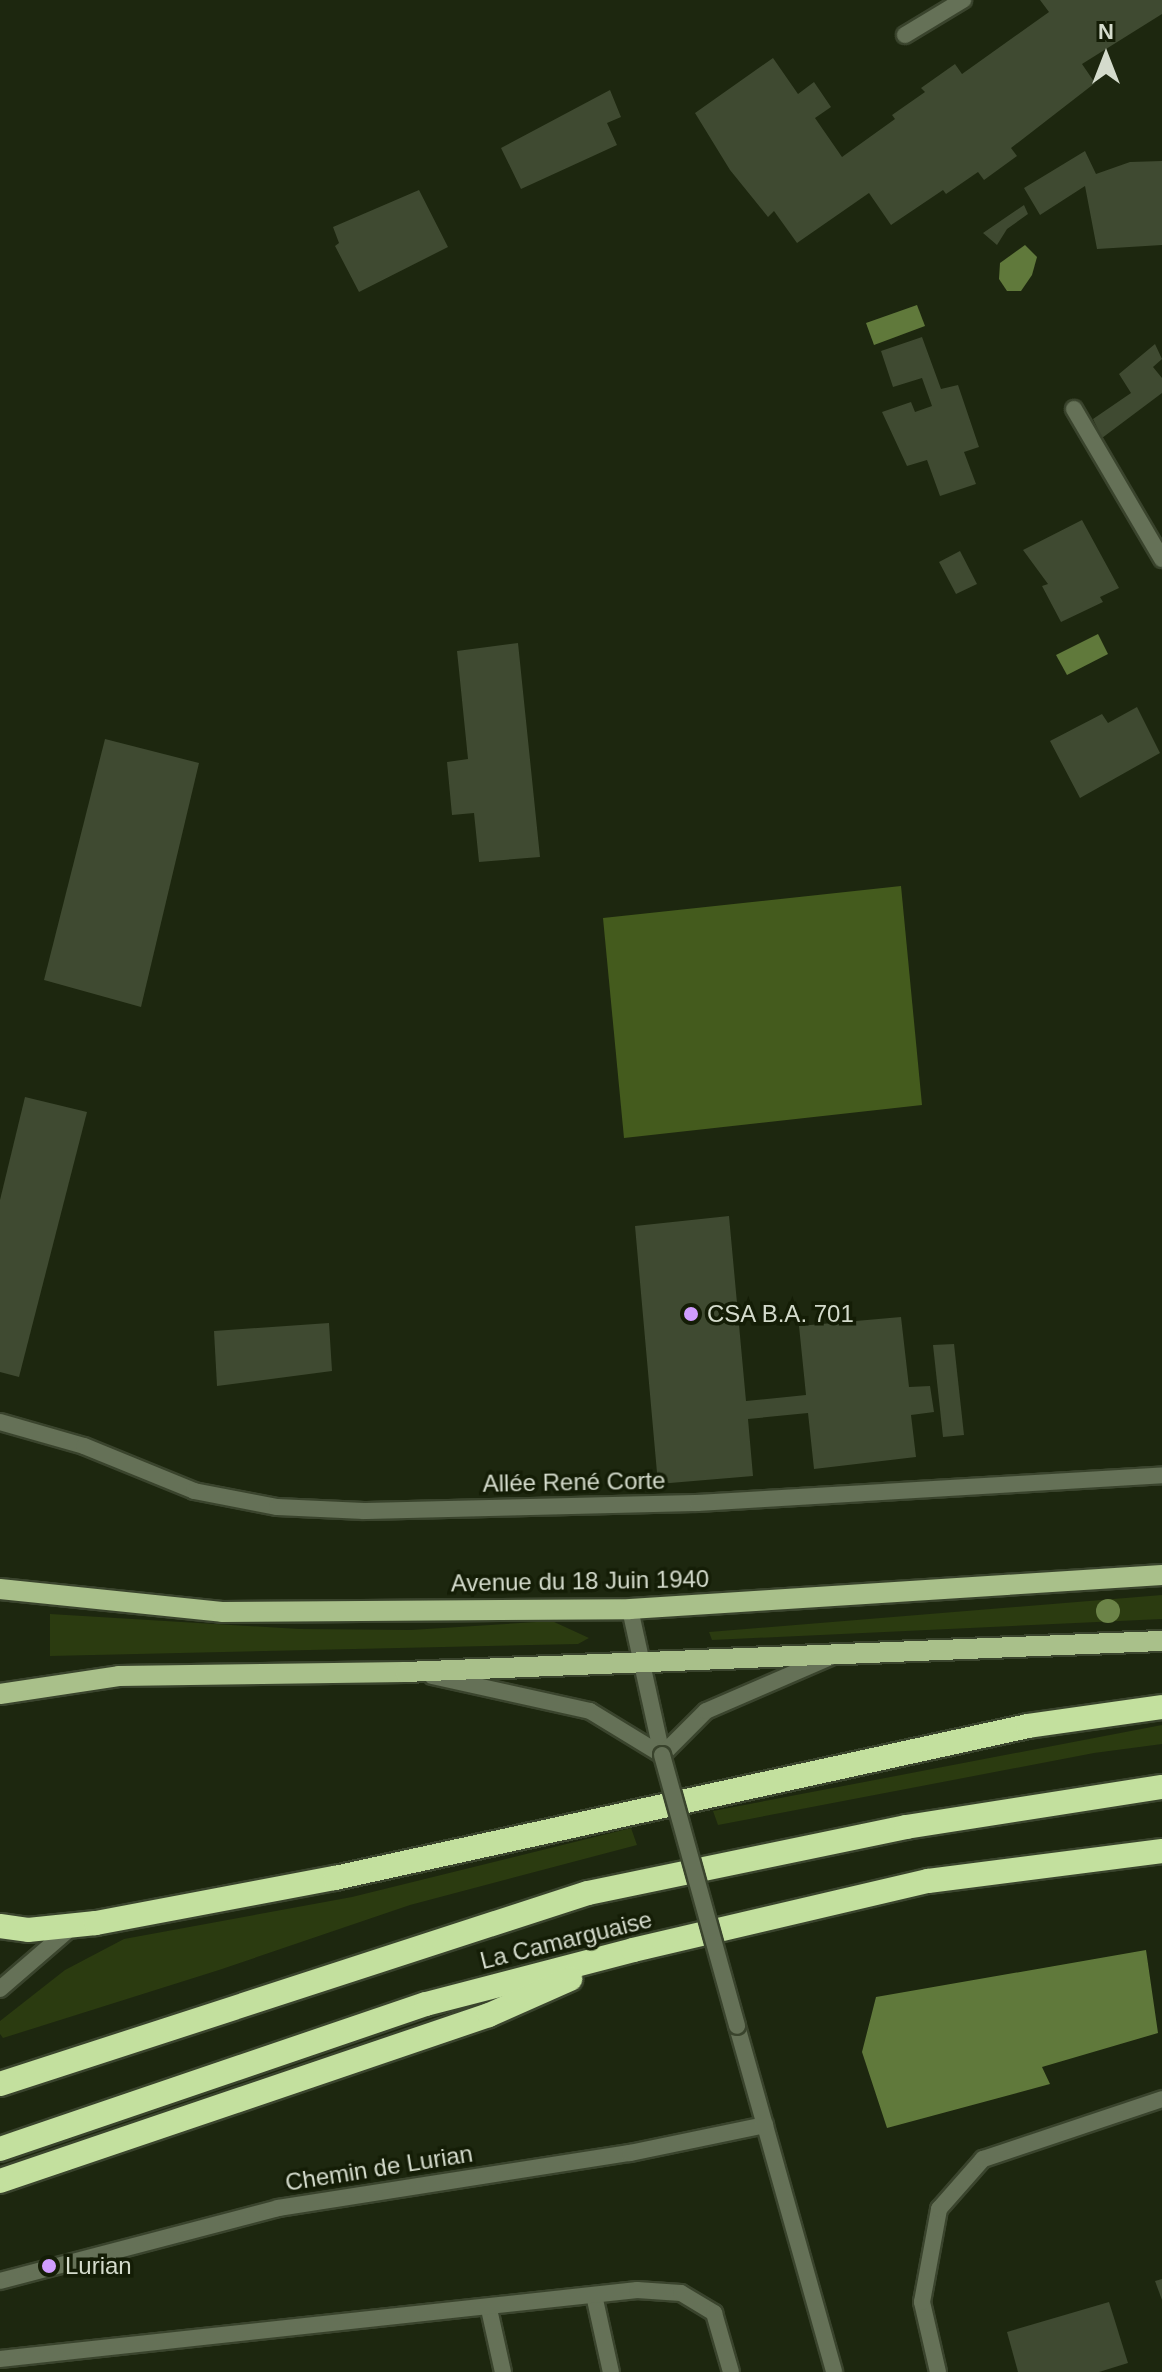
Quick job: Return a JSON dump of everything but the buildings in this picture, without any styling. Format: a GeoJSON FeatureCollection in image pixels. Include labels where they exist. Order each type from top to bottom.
{"type":"FeatureCollection","features":[{"type":"Feature","properties":{"kind":"highway"},"geometry":{"type":"LineString","coordinates":[[0,1926],[74,1925],[335,1878],[1028,1726],[1162,1707]]}},
{"type":"Feature","properties":{"kind":"highway","name":"La Camarguaise"},"geometry":{"type":"LineString","coordinates":[[0,2084],[588,1893],[906,1827],[1162,1787]]}},
{"type":"Feature","properties":{"kind":"highway","name":"La Camarguaise"},"geometry":{"type":"LineString","coordinates":[[0,2149],[426,2004],[633,1950],[928,1881],[1162,1851]]}},
{"type":"Feature","properties":{"kind":"highway"},"geometry":{"type":"LineString","coordinates":[[0,2181],[489,2015],[633,1950]]}},
{"type":"Feature","properties":{"kind":"main road","name":"Avenue du 18 Juin 1940"},"geometry":{"type":"LineString","coordinates":[[0,1589],[222,1612],[630,1609],[1162,1575]]}},
{"type":"Feature","properties":{"kind":"main road"},"geometry":{"type":"LineString","coordinates":[[0,1694],[119,1676],[405,1672],[1162,1641]]}},
{"type":"Feature","properties":{"kind":"street"},"geometry":{"type":"LineString","coordinates":[[905,35],[963,0]]}},
{"type":"Feature","properties":{"kind":"street"},"geometry":{"type":"LineString","coordinates":[[1074,409],[1162,559]]}},
{"type":"Feature","properties":{"kind":"street","name":"Allée René Corte"},"geometry":{"type":"LineString","coordinates":[[0,1422],[84,1446],[194,1491],[277,1507],[335,1510],[697,1503],[1162,1475]]}},
{"type":"Feature","properties":{"kind":"street"},"geometry":{"type":"LineString","coordinates":[[630,1609],[662,1755],[834,2372]]}},
{"type":"Feature","properties":{"kind":"street"},"geometry":{"type":"LineString","coordinates":[[662,1755],[706,1711],[836,1654]]}},
{"type":"Feature","properties":{"kind":"street"},"geometry":{"type":"LineString","coordinates":[[405,1672],[590,1711],[662,1755]]}},
{"type":"Feature","properties":{"kind":"street"},"geometry":{"type":"LineString","coordinates":[[0,1989],[74,1925]]}},
{"type":"Feature","properties":{"kind":"street"},"geometry":{"type":"LineString","coordinates":[[938,2372],[922,2302],[939,2209],[983,2159],[1162,2099]]}},
{"type":"Feature","properties":{"kind":"street","name":"Chemin de Lurian"},"geometry":{"type":"LineString","coordinates":[[2,2281],[278,2208],[630,2153],[765,2125]]}},
{"type":"Feature","properties":{"kind":"street"},"geometry":{"type":"LineString","coordinates":[[0,2359],[489,2309],[637,2290],[681,2293],[714,2313],[731,2372]]}},
{"type":"Feature","properties":{"kind":"street"},"geometry":{"type":"LineString","coordinates":[[594,2295],[611,2372]]}},
{"type":"Feature","properties":{"kind":"street"},"geometry":{"type":"LineString","coordinates":[[489,2309],[503,2372]]}},
{"type":"Feature","properties":{"kind":"shaded area"},"geometry":{"type":"Polygon","coordinates":[[[1025,245],[1037,257],[1032,275],[1021,291],[1007,291],[999,279],[1000,263],[1025,245]]]}},
{"type":"Feature","properties":{"kind":"shaded area"},"geometry":{"type":"Polygon","coordinates":[[[917,305],[925,326],[874,345],[866,323],[917,305]]]}},
{"type":"Feature","properties":{"kind":"shaded area"},"geometry":{"type":"Polygon","coordinates":[[[1098,634],[1108,654],[1067,675],[1056,655],[1098,634]]]}},
{"type":"Feature","properties":{"kind":"shaded area"},"geometry":{"type":"Polygon","coordinates":[[[901,886],[922,1105],[624,1138],[603,918],[901,886]]]}},
{"type":"Feature","properties":{"kind":"shaded area"},"geometry":{"type":"Polygon","coordinates":[[[1162,1595],[1162,1619],[712,1640],[709,1632],[1162,1595]]]}},
{"type":"Feature","properties":{"kind":"shaded area"},"geometry":{"type":"Polygon","coordinates":[[[50,1614],[299,1629],[411,1630],[552,1621],[589,1638],[578,1644],[50,1656],[50,1614]]]}},
{"type":"Feature","properties":{"kind":"shaded area"},"geometry":{"type":"Polygon","coordinates":[[[1162,1725],[1162,1744],[1094,1753],[718,1825],[713,1811],[1162,1725]]]}},
{"type":"Feature","properties":{"kind":"shaded area"},"geometry":{"type":"Polygon","coordinates":[[[631,1828],[637,1845],[410,1905],[219,1970],[3,2038],[0,2034],[0,2021],[65,1970],[124,1939],[352,1897],[631,1828]]]}},
{"type":"Feature","properties":{"kind":"shaded area"},"geometry":{"type":"Polygon","coordinates":[[[1146,1950],[1158,2033],[1042,2067],[1050,2084],[887,2128],[862,2052],[876,1997],[1146,1950]]]}},
{"type":"Feature","properties":{"kind":"place","name":"CSA B.A. 701"},"geometry":{"type":"Point","coordinates":[691,1314]}},
{"type":"Feature","properties":{"kind":"place","name":"Lurian"},"geometry":{"type":"Point","coordinates":[49,2266]}}]}
